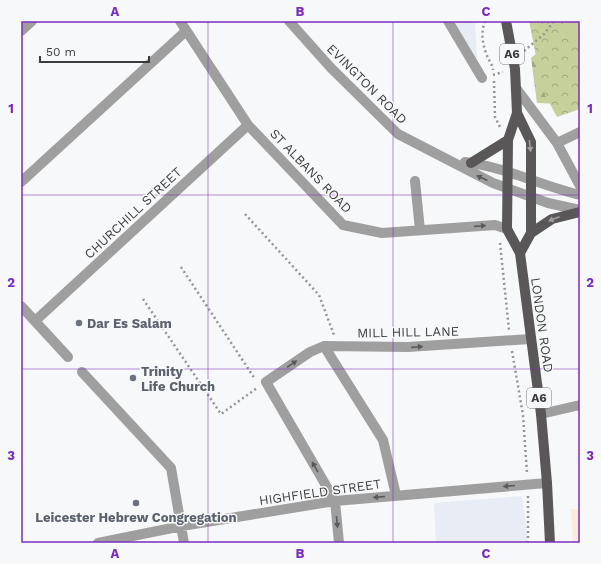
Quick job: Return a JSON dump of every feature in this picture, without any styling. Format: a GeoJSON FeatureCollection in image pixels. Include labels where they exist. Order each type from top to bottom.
{"type":"FeatureCollection","features":[{"type":"Feature","properties":{"kind":"main road","name":"LONDON ROAD"},"geometry":{"type":"LineString","coordinates":[[506,21],[515,69],[517,113],[508,140],[507,228],[520,253],[530,339],[541,414],[550,543]]}},
{"type":"Feature","properties":{"kind":"main road","name":"LONDON ROAD"},"geometry":{"type":"LineString","coordinates":[[517,113],[531,142],[531,233],[520,253]]}},
{"type":"Feature","properties":{"kind":"main road"},"geometry":{"type":"LineString","coordinates":[[472,163],[508,140]]}},
{"type":"Feature","properties":{"kind":"main road"},"geometry":{"type":"LineString","coordinates":[[531,233],[552,219],[580,211]]}},
{"type":"Feature","properties":{"kind":"street"},"geometry":{"type":"LineString","coordinates":[[21,31],[32,21]]}},
{"type":"Feature","properties":{"kind":"street","name":"ST ALBANS ROAD"},"geometry":{"type":"LineString","coordinates":[[180,21],[248,125],[343,225],[382,233],[495,225],[507,228]]}},
{"type":"Feature","properties":{"kind":"street","name":"EVINGTON ROAD"},"geometry":{"type":"LineString","coordinates":[[289,21],[331,68],[398,134],[421,148],[457,164],[468,172],[508,189],[531,198],[580,211]]}},
{"type":"Feature","properties":{"kind":"street"},"geometry":{"type":"LineString","coordinates":[[448,21],[482,78]]}},
{"type":"Feature","properties":{"kind":"street"},"geometry":{"type":"LineString","coordinates":[[21,182],[186,31]]}},
{"type":"Feature","properties":{"kind":"street"},"geometry":{"type":"LineString","coordinates":[[516,88],[557,143],[580,186]]}},
{"type":"Feature","properties":{"kind":"street","name":"CHURCHILL STREET"},"geometry":{"type":"LineString","coordinates":[[35,321],[248,125]]}},
{"type":"Feature","properties":{"kind":"street"},"geometry":{"type":"LineString","coordinates":[[557,143],[580,132]]}},
{"type":"Feature","properties":{"kind":"street","name":"EVINGTON ROAD"},"geometry":{"type":"LineString","coordinates":[[457,164],[472,163],[508,172],[531,181],[580,195]]}},
{"type":"Feature","properties":{"kind":"street"},"geometry":{"type":"LineString","coordinates":[[416,181],[420,230]]}},
{"type":"Feature","properties":{"kind":"street"},"geometry":{"type":"LineString","coordinates":[[21,306],[68,357]]}},
{"type":"Feature","properties":{"kind":"street","name":"MILL HILL LANE"},"geometry":{"type":"LineString","coordinates":[[266,382],[310,352],[324,346],[408,347],[530,339]]}},
{"type":"Feature","properties":{"kind":"street"},"geometry":{"type":"LineString","coordinates":[[324,346],[383,440],[396,495]]}},
{"type":"Feature","properties":{"kind":"street"},"geometry":{"type":"LineString","coordinates":[[82,372],[171,468],[184,543]]}},
{"type":"Feature","properties":{"kind":"street"},"geometry":{"type":"LineString","coordinates":[[266,382],[335,501],[339,543]]}},
{"type":"Feature","properties":{"kind":"street"},"geometry":{"type":"LineString","coordinates":[[541,414],[580,405]]}},
{"type":"Feature","properties":{"kind":"street","name":"HIGHFIELD STREET"},"geometry":{"type":"LineString","coordinates":[[98,543],[182,526],[335,501],[547,483]]}},
{"type":"Feature","properties":{"kind":"path"},"geometry":{"type":"LineString","coordinates":[[524,51],[544,34],[554,21]]}},
{"type":"Feature","properties":{"kind":"path"},"geometry":{"type":"LineString","coordinates":[[482,78],[515,69]]}},
{"type":"Feature","properties":{"kind":"path"},"geometry":{"type":"LineString","coordinates":[[245,214],[319,295],[338,346]]}},
{"type":"Feature","properties":{"kind":"path"},"geometry":{"type":"LineString","coordinates":[[507,228],[500,242],[510,341],[523,415],[527,484],[528,543]]}},
{"type":"Feature","properties":{"kind":"path"},"geometry":{"type":"LineString","coordinates":[[181,267],[257,381],[266,382]]}},
{"type":"Feature","properties":{"kind":"path"},"geometry":{"type":"LineString","coordinates":[[143,299],[221,414],[246,396]]}},
{"type":"Feature","properties":{"kind":"shaded area"},"geometry":{"type":"Polygon","coordinates":[[[452,21],[475,21],[477,59],[466,48],[452,21]]]}},
{"type":"Feature","properties":{"kind":"shaded area"},"geometry":{"type":"Polygon","coordinates":[[[522,496],[528,543],[436,543],[434,503],[522,496]]]}},
{"type":"Feature","properties":{"kind":"shaded area"},"geometry":{"type":"Polygon","coordinates":[[[571,509],[580,509],[580,543],[573,543],[571,509]]]}},
{"type":"Feature","properties":{"kind":"green space"},"geometry":{"type":"Polygon","coordinates":[[[529,21],[580,21],[580,109],[557,117],[543,91],[529,21]]]}},
{"type":"Feature","properties":{"kind":"green space"},"geometry":{"type":"Polygon","coordinates":[[[566,21],[580,21],[580,35],[572,37],[566,21]]]}},
{"type":"Feature","properties":{"kind":"green space"},"geometry":{"type":"Polygon","coordinates":[[[542,49],[565,104],[537,103],[531,58],[542,49]]]}},
{"type":"Feature","properties":{"kind":"place","name":"Dar Es Salam"},"geometry":{"type":"Point","coordinates":[79,323]}},
{"type":"Feature","properties":{"kind":"place","name":"Trinity Life Church"},"geometry":{"type":"Point","coordinates":[133,378]}},
{"type":"Feature","properties":{"kind":"place","name":"Leicester Hebrew Congregation"},"geometry":{"type":"Point","coordinates":[136,503]}}]}
